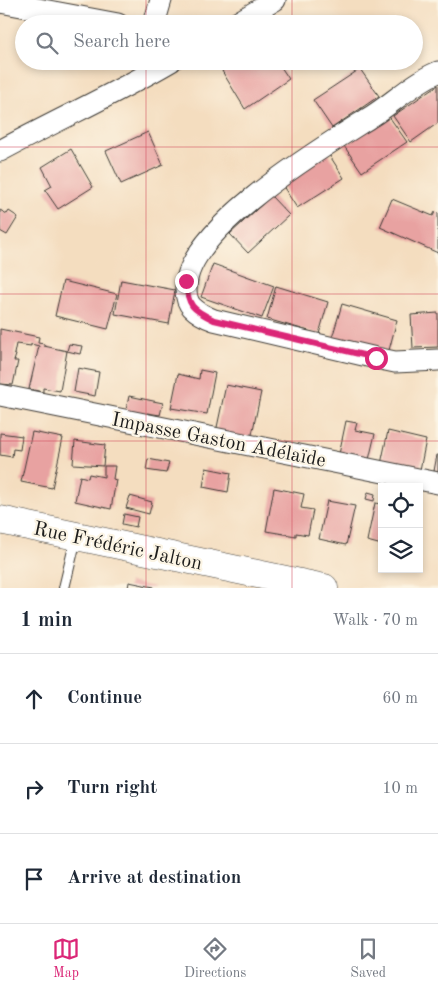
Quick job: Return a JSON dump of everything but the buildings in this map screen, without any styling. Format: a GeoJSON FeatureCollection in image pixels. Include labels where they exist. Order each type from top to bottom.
{"type":"FeatureCollection","features":[{"type":"Feature","properties":{"kind":"main road","name":"Rue Frédéric Jalton"},"geometry":{"type":"LineString","coordinates":[[0,520],[324,588]]}},
{"type":"Feature","properties":{"kind":"street"},"geometry":{"type":"LineString","coordinates":[[157,15],[161,0]]}},
{"type":"Feature","properties":{"kind":"street"},"geometry":{"type":"LineString","coordinates":[[250,15],[275,0]]}},
{"type":"Feature","properties":{"kind":"street"},"geometry":{"type":"LineString","coordinates":[[0,2],[70,15]]}},
{"type":"Feature","properties":{"kind":"street"},"geometry":{"type":"LineString","coordinates":[[134,83],[138,70]]}},
{"type":"Feature","properties":{"kind":"street"},"geometry":{"type":"LineString","coordinates":[[0,151],[156,70]]}},
{"type":"Feature","properties":{"kind":"street"},"geometry":{"type":"LineString","coordinates":[[438,72],[330,142],[229,218],[210,236],[192,266],[186,281],[186,297],[191,306],[200,314],[214,320],[395,362],[438,360]]}},
{"type":"Feature","properties":{"kind":"street","name":"Impasse Gaston Adélaïde"},"geometry":{"type":"LineString","coordinates":[[0,395],[438,483]]}},
{"type":"Feature","properties":{"kind":"lane"},"geometry":{"type":"LineString","coordinates":[[64,588],[76,536]]}},
{"type":"Feature","properties":{"kind":"route"},"geometry":{"type":"LineString","coordinates":[[186,281],[186,297],[191,306],[200,314],[214,320],[376,358]]}}]}
